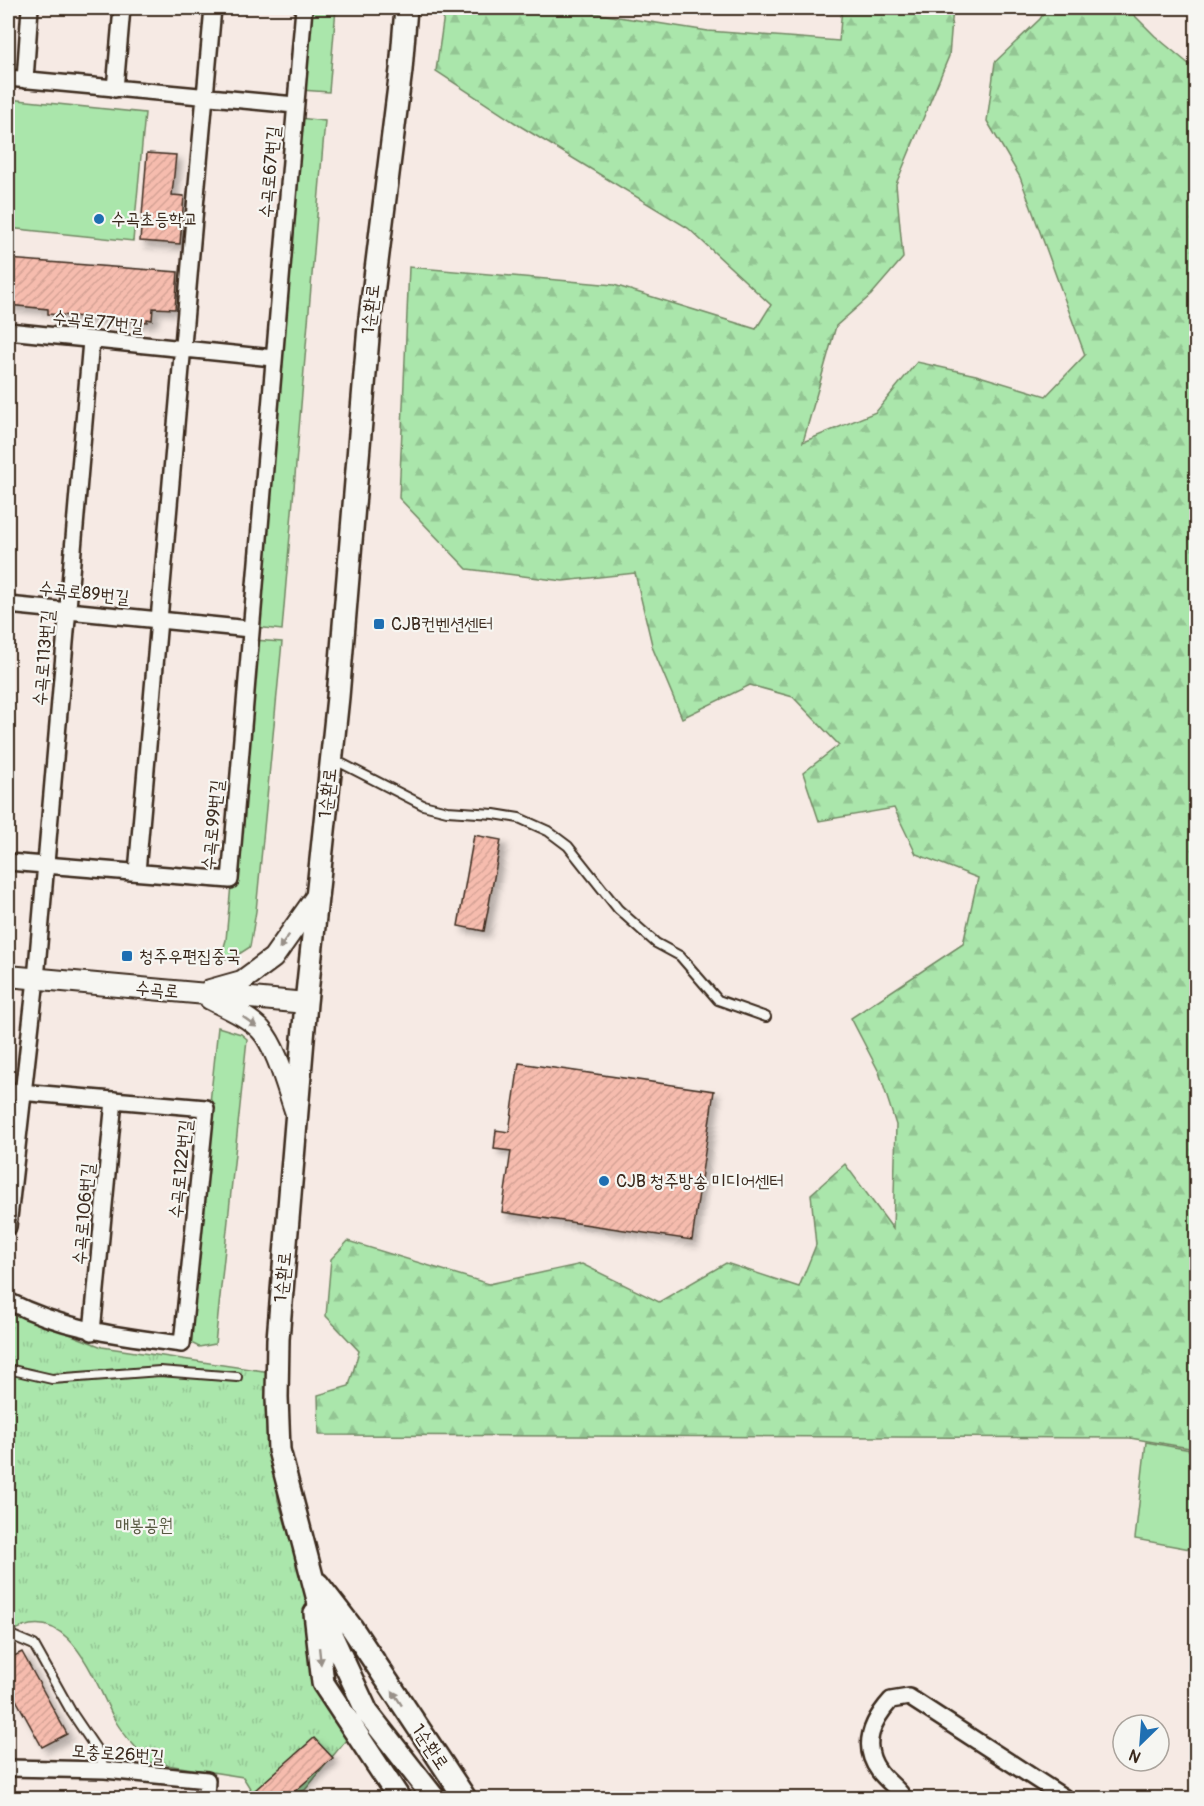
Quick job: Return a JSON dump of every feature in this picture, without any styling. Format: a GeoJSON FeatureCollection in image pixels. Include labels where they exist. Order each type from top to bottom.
{"type":"FeatureCollection","features":[{"type":"Feature","properties":{"kind":"main road","name":"1순환로"},"geometry":{"type":"LineString","coordinates":[[406,8],[369,326],[332,759],[306,1003],[278,1339],[277,1397],[279,1450],[322,1615],[367,1712],[434,1798]]}},
{"type":"Feature","properties":{"kind":"main road","name":"1순환로"},"geometry":{"type":"LineString","coordinates":[[312,1577],[352,1628],[465,1798]]}},
{"type":"Feature","properties":{"kind":"main road"},"geometry":{"type":"LineString","coordinates":[[312,1577],[323,1683],[399,1798]]}},
{"type":"Feature","properties":{"kind":"street"},"geometry":{"type":"LineString","coordinates":[[25,80],[30,8]]}},
{"type":"Feature","properties":{"kind":"street"},"geometry":{"type":"LineString","coordinates":[[115,89],[122,8]]}},
{"type":"Feature","properties":{"kind":"street"},"geometry":{"type":"LineString","coordinates":[[137,872],[157,620],[184,350],[213,8]]}},
{"type":"Feature","properties":{"kind":"street","name":"수곡로67번길"},"geometry":{"type":"LineString","coordinates":[[273,358],[304,8]]}},
{"type":"Feature","properties":{"kind":"street","name":"수곡로67번길"},"geometry":{"type":"LineString","coordinates":[[8,78],[295,105]]}},
{"type":"Feature","properties":{"kind":"street","name":"수곡로77번길"},"geometry":{"type":"LineString","coordinates":[[8,331],[273,358]]}},
{"type":"Feature","properties":{"kind":"street","name":"수곡로113번길"},"geometry":{"type":"LineString","coordinates":[[8,1227],[15,1092],[36,979],[91,341]]}},
{"type":"Feature","properties":{"kind":"street"},"geometry":{"type":"LineString","coordinates":[[250,629],[273,358]]}},
{"type":"Feature","properties":{"kind":"street","name":"수곡로89번길"},"geometry":{"type":"LineString","coordinates":[[8,605],[250,629]]}},
{"type":"Feature","properties":{"kind":"street","name":"수곡로99번길"},"geometry":{"type":"LineString","coordinates":[[8,862],[230,880],[250,629]]}},
{"type":"Feature","properties":{"kind":"street"},"geometry":{"type":"LineString","coordinates":[[199,994],[242,981],[264,966],[273,958],[318,894]]}},
{"type":"Feature","properties":{"kind":"street","name":"수곡로"},"geometry":{"type":"LineString","coordinates":[[8,976],[306,1003]]}},
{"type":"Feature","properties":{"kind":"street"},"geometry":{"type":"LineString","coordinates":[[199,994],[238,1013],[260,1029],[272,1049],[297,1116]]}},
{"type":"Feature","properties":{"kind":"street","name":"수곡로122번길"},"geometry":{"type":"LineString","coordinates":[[15,1092],[206,1108],[182,1344],[92,1332]]}},
{"type":"Feature","properties":{"kind":"street","name":"수곡로106번길"},"geometry":{"type":"LineString","coordinates":[[92,1332],[114,1100]]}},
{"type":"Feature","properties":{"kind":"street"},"geometry":{"type":"LineString","coordinates":[[8,1301],[49,1320],[92,1332]]}},
{"type":"Feature","properties":{"kind":"street"},"geometry":{"type":"LineString","coordinates":[[904,1798],[878,1771],[870,1750],[870,1729],[891,1700],[909,1697],[1065,1798]]}},
{"type":"Feature","properties":{"kind":"street","name":"모충로26번길"},"geometry":{"type":"LineString","coordinates":[[8,1768],[105,1770],[207,1780],[206,1798]]}},
{"type":"Feature","properties":{"kind":"lane"},"geometry":{"type":"LineString","coordinates":[[332,759],[423,805],[447,811],[519,818],[548,831],[568,846],[618,909],[656,943],[680,956],[718,999],[766,1017]]}},
{"type":"Feature","properties":{"kind":"lane"},"geometry":{"type":"LineString","coordinates":[[8,1369],[52,1379],[160,1371],[237,1377]]}},
{"type":"Feature","properties":{"kind":"lane"},"geometry":{"type":"LineString","coordinates":[[8,1634],[34,1645],[72,1713],[97,1750],[105,1770]]}},
{"type":"Feature","properties":{"kind":"green space"},"geometry":{"type":"Polygon","coordinates":[[[309,8],[336,8],[329,92],[301,90],[309,8]]]}},
{"type":"Feature","properties":{"kind":"green space"},"geometry":{"type":"Polygon","coordinates":[[[445,8],[585,8],[593,13],[708,31],[839,41],[842,8],[953,8],[949,56],[896,184],[903,258],[871,295],[836,326],[803,442],[876,412],[917,362],[976,375],[1046,396],[1085,355],[1020,177],[987,121],[995,62],[1040,19],[1047,8],[1127,8],[1155,36],[1196,70],[1196,1449],[1130,1438],[319,1435],[318,1395],[349,1386],[359,1351],[326,1316],[331,1259],[348,1241],[489,1284],[582,1264],[659,1302],[726,1263],[799,1287],[816,1245],[811,1194],[845,1164],[893,1229],[896,1125],[879,1072],[851,1018],[963,944],[978,878],[916,854],[894,808],[819,821],[803,773],[839,745],[793,697],[750,685],[682,718],[653,649],[635,573],[563,581],[467,569],[399,498],[409,267],[614,285],[756,329],[771,305],[688,228],[520,126],[436,71],[445,8]]]}},
{"type":"Feature","properties":{"kind":"green space"},"geometry":{"type":"Polygon","coordinates":[[[8,99],[145,113],[133,241],[8,228],[8,99]]]}},
{"type":"Feature","properties":{"kind":"green space"},"geometry":{"type":"Polygon","coordinates":[[[299,118],[325,121],[282,630],[256,627],[299,118]]]}},
{"type":"Feature","properties":{"kind":"green space"},"geometry":{"type":"Polygon","coordinates":[[[253,640],[282,642],[256,911],[250,947],[236,956],[220,960],[226,940],[253,640]]]}},
{"type":"Feature","properties":{"kind":"green space"},"geometry":{"type":"Polygon","coordinates":[[[218,1027],[241,1034],[247,1039],[215,1344],[199,1347],[185,1340],[218,1027]]]}},
{"type":"Feature","properties":{"kind":"green space","name":"매봉공원"},"geometry":{"type":"Polygon","coordinates":[[[8,1310],[102,1347],[270,1372],[278,1500],[330,1670],[359,1724],[305,1790],[283,1798],[256,1798],[243,1777],[148,1762],[119,1727],[88,1666],[63,1634],[47,1626],[29,1625],[8,1634],[8,1310]]]}},
{"type":"Feature","properties":{"kind":"green space"},"geometry":{"type":"Polygon","coordinates":[[[1146,1442],[1196,1451],[1196,1550],[1135,1539],[1146,1442]]]}},
{"type":"Feature","properties":{"kind":"building"},"geometry":{"type":"Polygon","coordinates":[[[147,153],[176,155],[172,195],[184,196],[180,244],[140,241],[147,153]]]}},
{"type":"Feature","properties":{"kind":"building"},"geometry":{"type":"Polygon","coordinates":[[[8,259],[178,272],[175,309],[153,308],[152,320],[147,319],[147,322],[48,314],[48,309],[8,305],[8,259]]]}},
{"type":"Feature","properties":{"kind":"building"},"geometry":{"type":"Polygon","coordinates":[[[474,835],[501,840],[484,931],[458,926],[474,835]]]}},
{"type":"Feature","properties":{"kind":"building","name":"CJB 청주방송 미디어센터"},"geometry":{"type":"Polygon","coordinates":[[[519,1063],[714,1091],[692,1240],[502,1212],[511,1151],[494,1149],[496,1130],[509,1132],[519,1063]]]}},
{"type":"Feature","properties":{"kind":"building"},"geometry":{"type":"Polygon","coordinates":[[[22,1652],[67,1734],[42,1747],[8,1685],[8,1659],[22,1652]]]}},
{"type":"Feature","properties":{"kind":"building"},"geometry":{"type":"Polygon","coordinates":[[[314,1738],[333,1758],[287,1798],[246,1798],[314,1738]]]}},
{"type":"Feature","properties":{"kind":"place","name":"수곡초등학교"},"geometry":{"type":"Point","coordinates":[99,219]}},
{"type":"Feature","properties":{"kind":"place","name":"CJB컨벤션센터"},"geometry":{"type":"Point","coordinates":[379,624]}},
{"type":"Feature","properties":{"kind":"place","name":"청주우편집중국"},"geometry":{"type":"Point","coordinates":[127,956]}},
{"type":"Feature","properties":{"kind":"place","name":"CJB 청주방송 미디어센터"},"geometry":{"type":"Point","coordinates":[604,1181]}}]}
